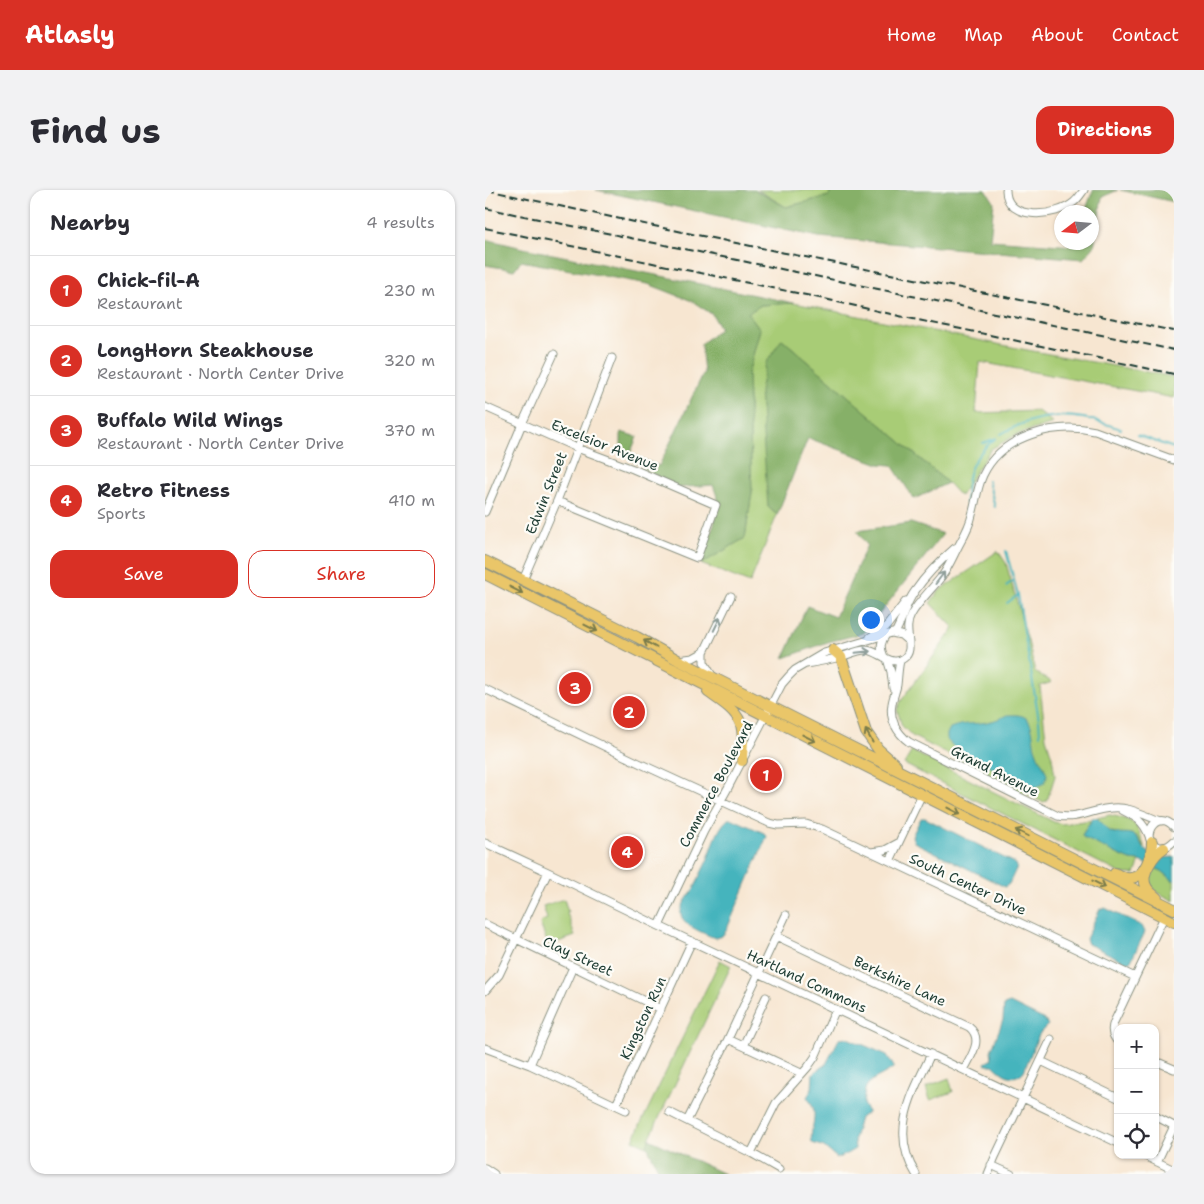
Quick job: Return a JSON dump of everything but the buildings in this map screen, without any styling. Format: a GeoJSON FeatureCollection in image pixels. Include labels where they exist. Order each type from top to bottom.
{"type":"FeatureCollection","features":[{"type":"Feature","properties":{"kind":"highway"},"geometry":{"type":"LineString","coordinates":[[485,562],[1174,909]]}},
{"type":"Feature","properties":{"kind":"highway"},"geometry":{"type":"LineString","coordinates":[[485,574],[1174,922]]}},
{"type":"Feature","properties":{"kind":"highway"},"geometry":{"type":"LineString","coordinates":[[837,654],[864,726],[872,742],[882,753],[917,780]]}},
{"type":"Feature","properties":{"kind":"highway"},"geometry":{"type":"LineString","coordinates":[[690,678],[729,708],[740,720],[743,731],[742,761]]}},
{"type":"Feature","properties":{"kind":"highway"},"geometry":{"type":"LineString","coordinates":[[1163,904],[1145,885],[1144,872],[1152,847],[1170,845]]}},
{"type":"Feature","properties":{"kind":"highway"},"geometry":{"type":"LineString","coordinates":[[1065,855],[1105,868],[1125,878],[1135,877],[1144,872]]}},
{"type":"Feature","properties":{"kind":"street"},"geometry":{"type":"LineString","coordinates":[[1006,190],[1010,204],[1019,211],[1029,214],[1059,210],[1073,203],[1084,190]]}},
{"type":"Feature","properties":{"kind":"street"},"geometry":{"type":"LineString","coordinates":[[485,512],[554,354]]}},
{"type":"Feature","properties":{"kind":"street","name":"Edwin Street"},"geometry":{"type":"LineString","coordinates":[[523,580],[613,358]]}},
{"type":"Feature","properties":{"kind":"street","name":"Excelsior Avenue"},"geometry":{"type":"LineString","coordinates":[[485,407],[577,448],[633,469],[716,505],[697,558],[557,500]]}},
{"type":"Feature","properties":{"kind":"street"},"geometry":{"type":"LineString","coordinates":[[909,641],[901,634],[887,635],[881,645],[885,658],[891,661],[899,661],[908,652],[909,641],[907,627],[910,616],[943,574],[970,523],[983,474],[999,452],[1033,434],[1062,428],[1085,429],[1174,460]]}},
{"type":"Feature","properties":{"kind":"street"},"geometry":{"type":"LineString","coordinates":[[857,643],[874,635],[886,626],[935,566],[960,542]]}},
{"type":"Feature","properties":{"kind":"street"},"geometry":{"type":"LineString","coordinates":[[895,633],[914,591]]}},
{"type":"Feature","properties":{"kind":"street"},"geometry":{"type":"LineString","coordinates":[[714,678],[704,662],[704,652],[731,596]]}},
{"type":"Feature","properties":{"kind":"street","name":"Commerce Boulevard"},"geometry":{"type":"LineString","coordinates":[[659,926],[704,831],[782,684],[795,670],[807,664],[827,661],[857,643],[887,635]]}},
{"type":"Feature","properties":{"kind":"street","name":"Commerce Boulevard"},"geometry":{"type":"LineString","coordinates":[[837,654],[866,650],[885,658]]}},
{"type":"Feature","properties":{"kind":"street"},"geometry":{"type":"LineString","coordinates":[[678,660],[693,658],[704,652]]}},
{"type":"Feature","properties":{"kind":"street","name":"Grand Avenue"},"geometry":{"type":"LineString","coordinates":[[885,658],[892,680],[893,700]]}},
{"type":"Feature","properties":{"kind":"street","name":"Grand Avenue"},"geometry":{"type":"LineString","coordinates":[[899,661],[897,686],[891,709],[893,721],[906,740],[1058,816],[1069,817],[1104,808],[1129,809],[1168,822],[1174,827]]}},
{"type":"Feature","properties":{"kind":"street","name":"South Center Drive"},"geometry":{"type":"LineString","coordinates":[[485,688],[772,824],[782,826],[806,824],[815,826],[1135,977]]}},
{"type":"Feature","properties":{"kind":"street"},"geometry":{"type":"LineString","coordinates":[[890,861],[922,794]]}},
{"type":"Feature","properties":{"kind":"street"},"geometry":{"type":"LineString","coordinates":[[1117,808],[1141,822],[1152,847]]}},
{"type":"Feature","properties":{"kind":"street"},"geometry":{"type":"LineString","coordinates":[[1152,847],[1150,830],[1153,825],[1161,821]]}},
{"type":"Feature","properties":{"kind":"street","name":"Hartland Commons"},"geometry":{"type":"LineString","coordinates":[[485,843],[1114,1141]]}},
{"type":"Feature","properties":{"kind":"street"},"geometry":{"type":"LineString","coordinates":[[871,852],[885,850],[899,843]]}},
{"type":"Feature","properties":{"kind":"street"},"geometry":{"type":"LineString","coordinates":[[485,992],[499,975],[548,872]]}},
{"type":"Feature","properties":{"kind":"street"},"geometry":{"type":"LineString","coordinates":[[687,1121],[787,915]]}},
{"type":"Feature","properties":{"kind":"street"},"geometry":{"type":"LineString","coordinates":[[1114,1036],[1113,1024],[1164,917]]}},
{"type":"Feature","properties":{"kind":"street","name":"Clay Street"},"geometry":{"type":"LineString","coordinates":[[485,924],[661,1009]]}},
{"type":"Feature","properties":{"kind":"street","name":"Berkshire Lane"},"geometry":{"type":"LineString","coordinates":[[776,936],[969,1027],[976,1036],[977,1042],[964,1070]]}},
{"type":"Feature","properties":{"kind":"street","name":"Kingston Run"},"geometry":{"type":"LineString","coordinates":[[616,1105],[692,941]]}},
{"type":"Feature","properties":{"kind":"street"},"geometry":{"type":"LineString","coordinates":[[530,1065],[573,967]]}},
{"type":"Feature","properties":{"kind":"street"},"geometry":{"type":"LineString","coordinates":[[743,1046],[767,997]]}},
{"type":"Feature","properties":{"kind":"street"},"geometry":{"type":"LineString","coordinates":[[751,1153],[776,1103],[815,1057],[836,1009]]}},
{"type":"Feature","properties":{"kind":"street"},"geometry":{"type":"LineString","coordinates":[[728,1039],[801,1073]]}},
{"type":"Feature","properties":{"kind":"street"},"geometry":{"type":"LineString","coordinates":[[988,1174],[991,1164],[1051,1039]]}},
{"type":"Feature","properties":{"kind":"street"},"geometry":{"type":"LineString","coordinates":[[485,1048],[530,1065],[626,1110]]}},
{"type":"Feature","properties":{"kind":"street"},"geometry":{"type":"LineString","coordinates":[[916,1174],[905,1146],[903,1126],[907,1107],[931,1054]]}},
{"type":"Feature","properties":{"kind":"street"},"geometry":{"type":"LineString","coordinates":[[1041,1061],[1114,1096]]}},
{"type":"Feature","properties":{"kind":"street"},"geometry":{"type":"LineString","coordinates":[[1159,1063],[1174,1069]]}},
{"type":"Feature","properties":{"kind":"street"},"geometry":{"type":"LineString","coordinates":[[669,1112],[779,1169]]}},
{"type":"Feature","properties":{"kind":"street"},"geometry":{"type":"LineString","coordinates":[[1157,1162],[1174,1126],[1159,1118]]}},
{"type":"Feature","properties":{"kind":"street"},"geometry":{"type":"LineString","coordinates":[[1151,1159],[1174,1170]]}},
{"type":"Feature","properties":{"kind":"street"},"geometry":{"type":"LineString","coordinates":[[991,1164],[1011,1174]]}},
{"type":"Feature","properties":{"kind":"street"},"geometry":{"type":"LineString","coordinates":[[485,1168],[493,1174]]}},
{"type":"Feature","properties":{"kind":"green space"},"geometry":{"type":"Polygon","coordinates":[[[596,190],[755,190],[786,207],[829,196],[831,190],[986,190],[994,202],[990,240],[1054,245],[1054,250],[1091,250],[1083,259],[818,237],[596,190]]]}},
{"type":"Feature","properties":{"kind":"green space"},"geometry":{"type":"Polygon","coordinates":[[[758,190],[831,190],[829,196],[786,207],[758,190]]]}},
{"type":"Feature","properties":{"kind":"green space"},"geometry":{"type":"Polygon","coordinates":[[[1093,190],[1118,190],[1102,197],[1099,216],[1099,205],[1088,205],[1093,190]]]}},
{"type":"Feature","properties":{"kind":"green space"},"geometry":{"type":"Polygon","coordinates":[[[1120,190],[1174,190],[1174,202],[1120,190]]]}},
{"type":"Feature","properties":{"kind":"green space"},"geometry":{"type":"Polygon","coordinates":[[[485,239],[794,303],[761,305],[748,313],[760,329],[748,374],[752,492],[745,538],[701,564],[720,505],[713,485],[675,488],[621,453],[621,432],[637,437],[630,454],[659,466],[704,372],[701,344],[720,329],[713,315],[692,301],[648,284],[521,261],[514,270],[485,265],[485,239]]]}},
{"type":"Feature","properties":{"kind":"green space"},"geometry":{"type":"Polygon","coordinates":[[[794,303],[1022,349],[1174,377],[1174,398],[980,362],[976,413],[1038,411],[1053,423],[1016,435],[991,449],[960,496],[948,483],[782,339],[768,507],[777,515],[750,583],[701,564],[745,538],[752,492],[748,374],[760,329],[748,313],[761,305],[794,303]]]}},
{"type":"Feature","properties":{"kind":"green space"},"geometry":{"type":"Polygon","coordinates":[[[782,339],[948,483],[914,499],[892,465],[879,464],[808,438],[777,515],[768,507],[760,391],[766,363],[782,339]]]}},
{"type":"Feature","properties":{"kind":"green space"},"geometry":{"type":"Polygon","coordinates":[[[911,523],[943,534],[864,633],[828,642],[784,658],[807,606],[835,617],[867,545],[857,531],[911,523]]]}},
{"type":"Feature","properties":{"kind":"green space"},"geometry":{"type":"Polygon","coordinates":[[[998,551],[1006,563],[1035,672],[1052,682],[1040,686],[1046,738],[1055,776],[1047,801],[1042,802],[912,736],[902,726],[897,710],[901,701],[954,628],[930,603],[939,591],[998,551]]]}},
{"type":"Feature","properties":{"kind":"green space"},"geometry":{"type":"Polygon","coordinates":[[[912,751],[1054,822],[1062,824],[1091,820],[1082,835],[1131,860],[1140,861],[1135,874],[1122,874],[904,764],[912,751]]]}},
{"type":"Feature","properties":{"kind":"green space"},"geometry":{"type":"Polygon","coordinates":[[[1110,815],[1126,819],[1135,824],[1145,849],[1137,836],[1111,832],[1097,818],[1110,815]]]}},
{"type":"Feature","properties":{"kind":"green space"},"geometry":{"type":"Polygon","coordinates":[[[1152,867],[1162,871],[1174,881],[1174,901],[1157,892],[1151,886],[1147,876],[1152,867]]]}},
{"type":"Feature","properties":{"kind":"green space"},"geometry":{"type":"Polygon","coordinates":[[[564,899],[575,936],[550,945],[540,924],[547,919],[543,906],[564,899]]]}},
{"type":"Feature","properties":{"kind":"green space"},"geometry":{"type":"Polygon","coordinates":[[[720,960],[731,966],[647,1146],[633,1140],[720,960]]]}},
{"type":"Feature","properties":{"kind":"green space"},"geometry":{"type":"Polygon","coordinates":[[[949,1078],[953,1092],[930,1100],[926,1087],[949,1078]]]}},
{"type":"Feature","properties":{"kind":"green space"},"geometry":{"type":"Polygon","coordinates":[[[649,1139],[724,1174],[661,1174],[647,1146],[649,1139]]]}},
{"type":"Feature","properties":{"kind":"water"},"geometry":{"type":"Polygon","coordinates":[[[1007,715],[1024,717],[1031,725],[1036,751],[1047,775],[1044,783],[1036,787],[1025,784],[958,751],[947,740],[950,728],[990,722],[1007,715]]]}},
{"type":"Feature","properties":{"kind":"water"},"geometry":{"type":"Polygon","coordinates":[[[921,818],[925,818],[1016,864],[1017,867],[1009,884],[1005,887],[914,842],[912,836],[921,818]]]}},
{"type":"Feature","properties":{"kind":"water"},"geometry":{"type":"Polygon","coordinates":[[[1093,818],[1097,818],[1111,832],[1135,836],[1147,851],[1154,855],[1174,857],[1174,881],[1162,871],[1140,861],[1121,856],[1084,838],[1082,835],[1093,818]]]}},
{"type":"Feature","properties":{"kind":"water"},"geometry":{"type":"Polygon","coordinates":[[[728,819],[733,819],[767,836],[726,931],[722,936],[715,938],[686,923],[681,915],[681,911],[696,885],[720,829],[728,819]]]}},
{"type":"Feature","properties":{"kind":"water"},"geometry":{"type":"Polygon","coordinates":[[[1105,908],[1142,926],[1145,932],[1131,961],[1126,962],[1088,944],[1086,939],[1100,909],[1105,908]]]}},
{"type":"Feature","properties":{"kind":"water"},"geometry":{"type":"Polygon","coordinates":[[[1010,1003],[1045,1020],[1048,1025],[1040,1033],[1024,1071],[1020,1075],[1012,1077],[1004,1074],[993,1065],[986,1065],[985,1063],[992,1059],[991,1051],[1003,1020],[1004,1005],[1010,1003]]]}},
{"type":"Feature","properties":{"kind":"water"},"geometry":{"type":"Polygon","coordinates":[[[845,1037],[887,1055],[894,1067],[866,1087],[863,1104],[868,1112],[860,1118],[854,1139],[855,1149],[837,1158],[824,1147],[812,1143],[811,1135],[814,1112],[813,1106],[807,1097],[812,1089],[813,1073],[826,1064],[839,1039],[845,1037]]]}},
{"type":"Feature","properties":{"kind":"waterway"},"geometry":{"type":"LineString","coordinates":[[1001,434],[1021,424],[1041,418],[1062,416],[1088,419],[1121,429]]}},
{"type":"Feature","properties":{"kind":"waterway"},"geometry":{"type":"LineString","coordinates":[[1137,435],[1174,448]]}},
{"type":"Feature","properties":{"kind":"waterway"},"geometry":{"type":"LineString","coordinates":[[966,503],[969,472],[982,451],[996,438]]}},
{"type":"Feature","properties":{"kind":"waterway"},"geometry":{"type":"LineString","coordinates":[[983,443],[994,439]]}},
{"type":"Feature","properties":{"kind":"waterway"},"geometry":{"type":"LineString","coordinates":[[988,480],[995,507]]}},
{"type":"Feature","properties":{"kind":"waterway"},"geometry":{"type":"LineString","coordinates":[[1006,551],[1018,595],[1040,735]]}},
{"type":"Feature","properties":{"kind":"waterway"},"geometry":{"type":"LineString","coordinates":[[1006,586],[1014,580]]}},
{"type":"Feature","properties":{"kind":"waterway"},"geometry":{"type":"LineString","coordinates":[[1007,603],[1018,595]]}},
{"type":"Feature","properties":{"kind":"railway"},"geometry":{"type":"LineString","coordinates":[[487,190],[744,245],[1174,331]]}},
{"type":"Feature","properties":{"kind":"railway"},"geometry":{"type":"LineString","coordinates":[[485,208],[1174,350]]}},
{"type":"Feature","properties":{"kind":"railway"},"geometry":{"type":"LineString","coordinates":[[485,228],[1174,374]]}},
{"type":"Feature","properties":{"kind":"place","name":"Buffalo Wild Wings"},"geometry":{"type":"Point","coordinates":[575,688]}},
{"type":"Feature","properties":{"kind":"place","name":"LongHorn Steakhouse"},"geometry":{"type":"Point","coordinates":[629,712]}},
{"type":"Feature","properties":{"kind":"place","name":"Chick-fil-A"},"geometry":{"type":"Point","coordinates":[766,775]}},
{"type":"Feature","properties":{"kind":"place","name":"Retro Fitness"},"geometry":{"type":"Point","coordinates":[627,852]}}]}
